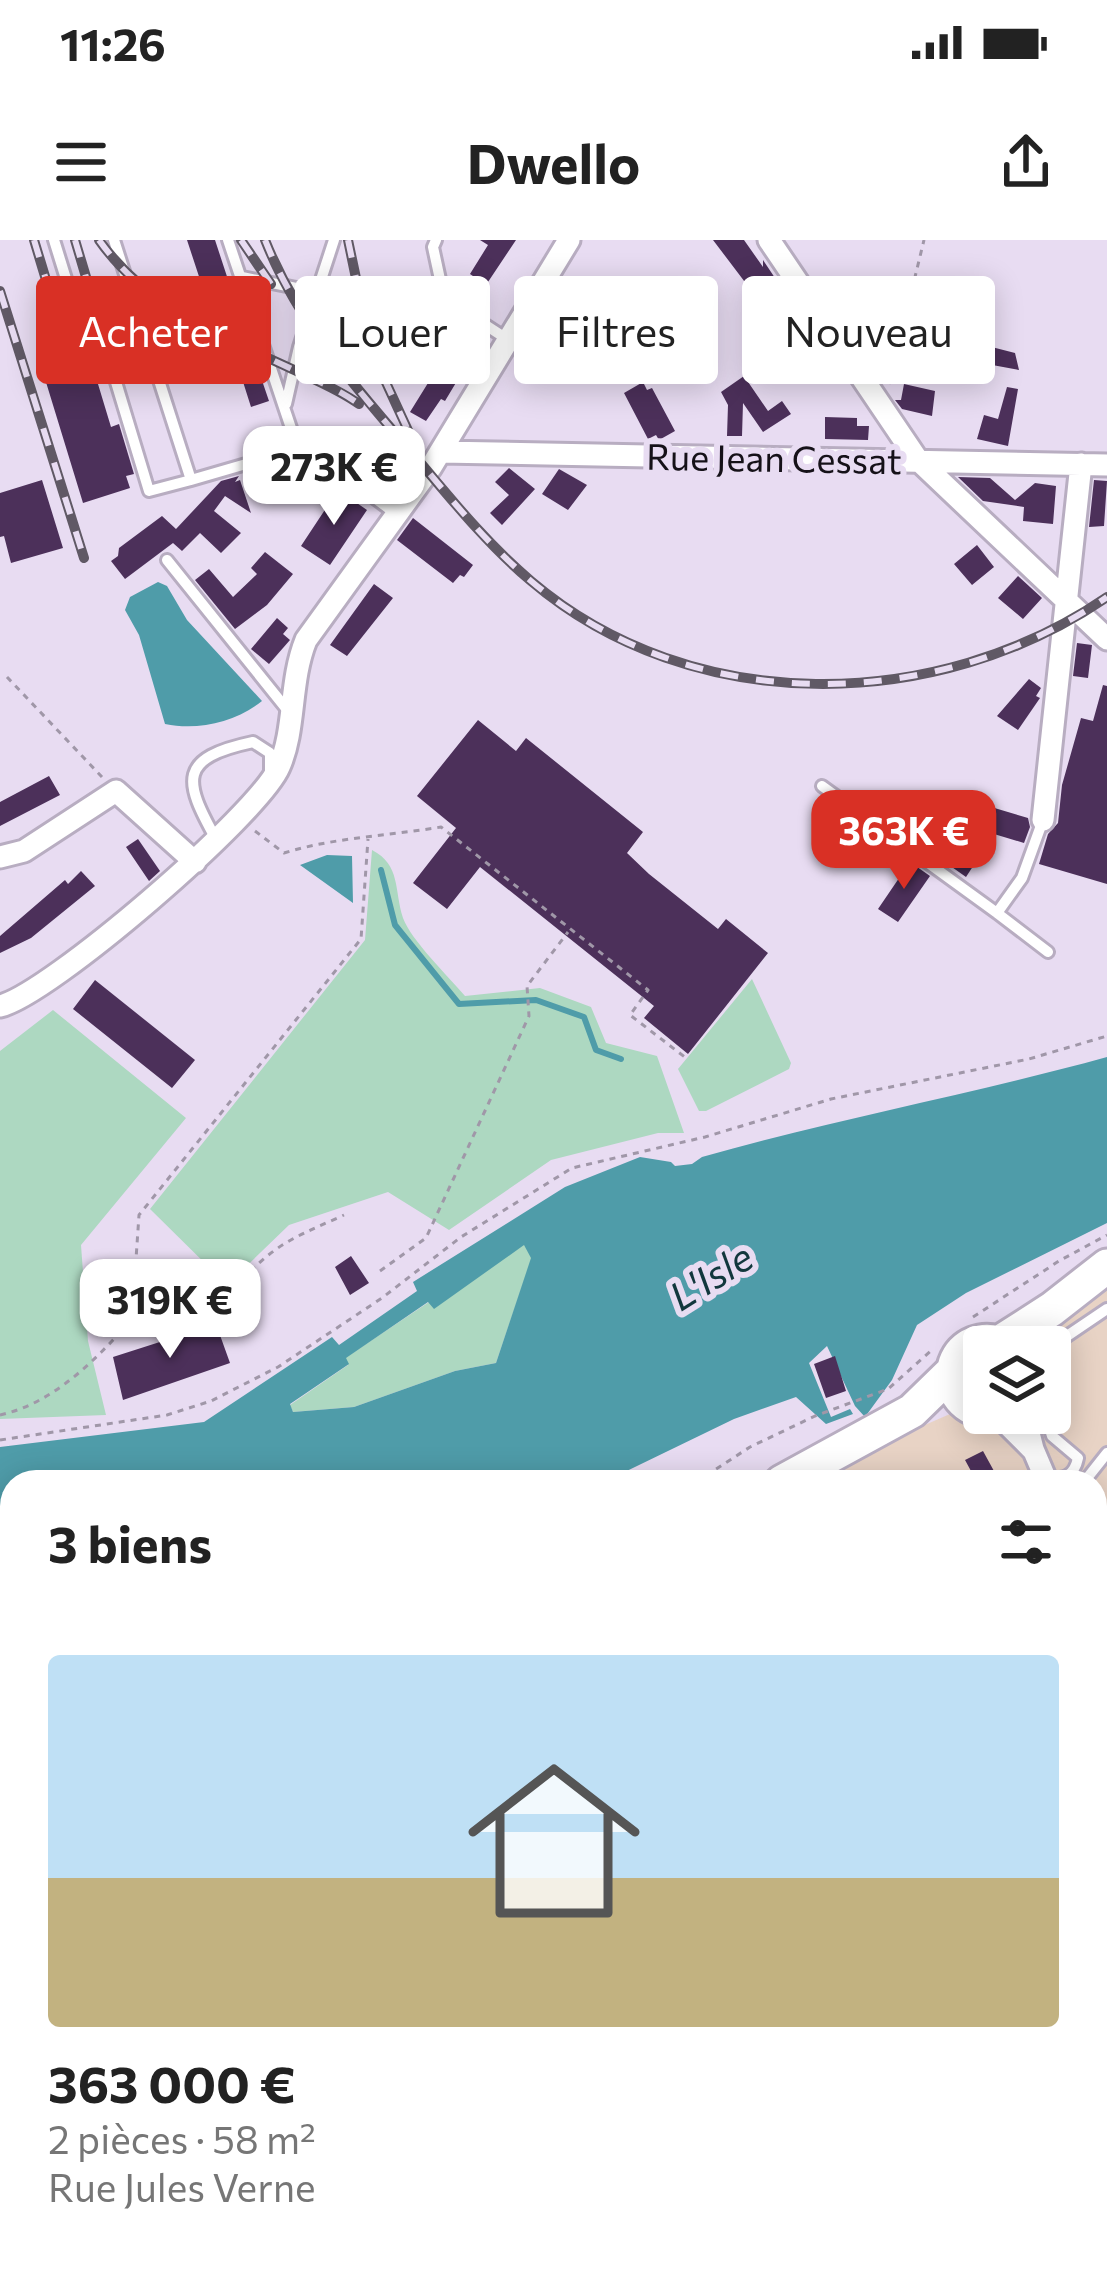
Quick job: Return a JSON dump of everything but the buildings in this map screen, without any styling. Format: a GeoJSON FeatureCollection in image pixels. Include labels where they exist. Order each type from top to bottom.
{"type":"FeatureCollection","features":[{"type":"Feature","properties":{"kind":"main road"},"geometry":{"type":"LineString","coordinates":[[1034,1326],[1107,1266]]}},
{"type":"Feature","properties":{"kind":"main road"},"geometry":{"type":"LineString","coordinates":[[945,1359],[955,1362],[963,1353]]}},
{"type":"Feature","properties":{"kind":"main road"},"geometry":{"type":"LineString","coordinates":[[945,1359],[955,1391],[963,1396]]}},
{"type":"Feature","properties":{"kind":"main road"},"geometry":{"type":"LineString","coordinates":[[805,1470],[888,1426],[929,1398],[945,1359]]}},
{"type":"Feature","properties":{"kind":"main road"},"geometry":{"type":"LineString","coordinates":[[888,1426],[963,1413]]}},
{"type":"Feature","properties":{"kind":"street"},"geometry":{"type":"LineString","coordinates":[[0,1006],[62,971],[195,862],[268,785],[283,754],[297,662],[305,640],[440,452],[569,240]]}},
{"type":"Feature","properties":{"kind":"street"},"geometry":{"type":"LineString","coordinates":[[769,240],[917,459],[1107,639]]}},
{"type":"Feature","properties":{"kind":"street","name":"Rue Jean Cessat"},"geometry":{"type":"LineString","coordinates":[[440,452],[1107,465]]}},
{"type":"Feature","properties":{"kind":"street"},"geometry":{"type":"LineString","coordinates":[[1043,820],[1081,464]]}},
{"type":"Feature","properties":{"kind":"street"},"geometry":{"type":"LineString","coordinates":[[0,857],[24,851],[116,791],[195,862]]}},
{"type":"Feature","properties":{"kind":"street"},"geometry":{"type":"LineString","coordinates":[[1014,1434],[1033,1449]]}},
{"type":"Feature","properties":{"kind":"street"},"geometry":{"type":"LineString","coordinates":[[1029,1434],[1040,1470]]}},
{"type":"Feature","properties":{"kind":"lane"},"geometry":{"type":"LineString","coordinates":[[54,240],[76,311],[109,358],[149,491],[298,449],[321,458],[397,514]]}},
{"type":"Feature","properties":{"kind":"lane"},"geometry":{"type":"LineString","coordinates":[[114,240],[191,480]]}},
{"type":"Feature","properties":{"kind":"lane"},"geometry":{"type":"LineString","coordinates":[[228,240],[242,276]]}},
{"type":"Feature","properties":{"kind":"lane"},"geometry":{"type":"LineString","coordinates":[[322,276],[334,240]]}},
{"type":"Feature","properties":{"kind":"lane"},"geometry":{"type":"LineString","coordinates":[[436,240],[433,247],[444,298],[510,341]]}},
{"type":"Feature","properties":{"kind":"lane"},"geometry":{"type":"LineString","coordinates":[[271,365],[298,449]]}},
{"type":"Feature","properties":{"kind":"lane"},"geometry":{"type":"LineString","coordinates":[[285,407],[295,370]]}},
{"type":"Feature","properties":{"kind":"lane"},"geometry":{"type":"LineString","coordinates":[[167,560],[289,712]]}},
{"type":"Feature","properties":{"kind":"lane"},"geometry":{"type":"LineString","coordinates":[[216,840],[193,798],[191,778],[202,761],[247,743],[260,744],[270,753],[268,785]]}},
{"type":"Feature","properties":{"kind":"lane"},"geometry":{"type":"LineString","coordinates":[[822,786],[1048,952]]}},
{"type":"Feature","properties":{"kind":"lane"},"geometry":{"type":"LineString","coordinates":[[997,913],[1022,878],[1043,820]]}},
{"type":"Feature","properties":{"kind":"lane"},"geometry":{"type":"LineString","coordinates":[[1071,1333],[1107,1309]]}},
{"type":"Feature","properties":{"kind":"lane"},"geometry":{"type":"LineString","coordinates":[[1051,1434],[1096,1467]]}},
{"type":"Feature","properties":{"kind":"lane"},"geometry":{"type":"LineString","coordinates":[[1094,1470],[1107,1453]]}},
{"type":"Feature","properties":{"kind":"lane"},"geometry":{"type":"LineString","coordinates":[[1075,1470],[1078,1458]]}},
{"type":"Feature","properties":{"kind":"path"},"geometry":{"type":"LineString","coordinates":[[883,408],[924,240]]}},
{"type":"Feature","properties":{"kind":"path"},"geometry":{"type":"LineString","coordinates":[[7,677],[116,791]]}},
{"type":"Feature","properties":{"kind":"path"},"geometry":{"type":"LineString","coordinates":[[239,820],[284,853],[324,841],[368,839],[441,826],[647,990],[630,1015],[686,1058]]}},
{"type":"Feature","properties":{"kind":"path"},"geometry":{"type":"LineString","coordinates":[[344,1215],[293,1236],[226,1299],[200,1316],[169,1312],[150,1299],[136,1258],[139,1215],[361,939],[368,839]]}},
{"type":"Feature","properties":{"kind":"path"},"geometry":{"type":"LineString","coordinates":[[380,1271],[426,1238],[529,1016],[527,986],[570,929]]}},
{"type":"Feature","properties":{"kind":"path"},"geometry":{"type":"LineString","coordinates":[[0,1440],[167,1415],[211,1401],[295,1356],[461,1237],[572,1168],[705,1137],[832,1099],[1029,1059],[1107,1036]]}},
{"type":"Feature","properties":{"kind":"path"},"geometry":{"type":"LineString","coordinates":[[970,1319],[1107,1235]]}},
{"type":"Feature","properties":{"kind":"path"},"geometry":{"type":"LineString","coordinates":[[0,1415],[58,1388],[105,1349],[150,1299]]}},
{"type":"Feature","properties":{"kind":"path"},"geometry":{"type":"LineString","coordinates":[[715,1470],[814,1415],[888,1389],[945,1359]]}},
{"type":"Feature","properties":{"kind":"shaded area"},"geometry":{"type":"Polygon","coordinates":[[[1107,1287],[1107,1470],[822,1470],[950,1414],[963,1403],[963,1434],[1071,1434],[1071,1326],[1059,1326],[1107,1287]]]}},
{"type":"Feature","properties":{"kind":"green space"},"geometry":{"type":"Polygon","coordinates":[[[372,850],[392,871],[407,927],[465,996],[540,988],[591,1007],[606,1043],[657,1056],[684,1133],[658,1133],[551,1160],[449,1230],[388,1192],[289,1225],[227,1285],[150,1209],[365,940],[372,850]]]}},
{"type":"Feature","properties":{"kind":"green space"},"geometry":{"type":"Polygon","coordinates":[[[752,979],[791,1063],[789,1069],[699,1111],[678,1069],[752,979]]]}},
{"type":"Feature","properties":{"kind":"green space"},"geometry":{"type":"Polygon","coordinates":[[[53,1010],[186,1118],[81,1245],[88,1341],[106,1415],[0,1419],[0,1051],[53,1010]]]}},
{"type":"Feature","properties":{"kind":"green space"},"geometry":{"type":"Polygon","coordinates":[[[524,1244],[532,1257],[496,1363],[455,1371],[354,1407],[293,1412],[290,1405],[348,1365],[345,1358],[429,1302],[434,1308],[524,1244]]]}},
{"type":"Feature","properties":{"kind":"water"},"geometry":{"type":"Polygon","coordinates":[[[158,582],[167,586],[187,620],[262,701],[216,723],[165,724],[139,635],[125,610],[130,597],[158,582]]]}},
{"type":"Feature","properties":{"kind":"water"},"geometry":{"type":"Polygon","coordinates":[[[327,855],[352,856],[353,903],[300,865],[327,855]]]}},
{"type":"Feature","properties":{"kind":"water","name":"L'Isle"},"geometry":{"type":"Polygon","coordinates":[[[1107,1057],[1107,1223],[966,1293],[917,1325],[892,1380],[865,1417],[855,1406],[827,1346],[809,1363],[831,1417],[850,1409],[853,1414],[826,1424],[796,1397],[734,1419],[629,1470],[0,1470],[0,1447],[204,1422],[332,1337],[339,1345],[417,1291],[413,1282],[565,1187],[640,1157],[675,1166],[692,1164],[752,1143],[1107,1057]],[[524,1245],[434,1309],[428,1302],[346,1358],[349,1364],[290,1404],[293,1412],[354,1407],[455,1371],[496,1363],[531,1258],[524,1245]]]}},
{"type":"Feature","properties":{"kind":"waterway"},"geometry":{"type":"LineString","coordinates":[[381,870],[395,925],[459,1004],[536,1000],[584,1017],[596,1050],[621,1059]]}},
{"type":"Feature","properties":{"kind":"railway"},"geometry":{"type":"LineString","coordinates":[[34,240],[45,276]]}},
{"type":"Feature","properties":{"kind":"railway"},"geometry":{"type":"LineString","coordinates":[[75,240],[86,276]]}},
{"type":"Feature","properties":{"kind":"railway"},"geometry":{"type":"LineString","coordinates":[[99,240],[118,264],[162,302],[359,404]]}},
{"type":"Feature","properties":{"kind":"railway"},"geometry":{"type":"LineString","coordinates":[[241,240],[266,276]]}},
{"type":"Feature","properties":{"kind":"railway"},"geometry":{"type":"LineString","coordinates":[[265,240],[294,299],[330,354],[484,536],[531,581],[595,626],[665,658],[739,677],[816,684],[893,679],[968,663],[1040,635],[1107,597]]}},
{"type":"Feature","properties":{"kind":"railway"},"geometry":{"type":"LineString","coordinates":[[348,240],[371,350],[412,439]]}},
{"type":"Feature","properties":{"kind":"railway"},"geometry":{"type":"LineString","coordinates":[[0,291],[84,558]]}}]}
